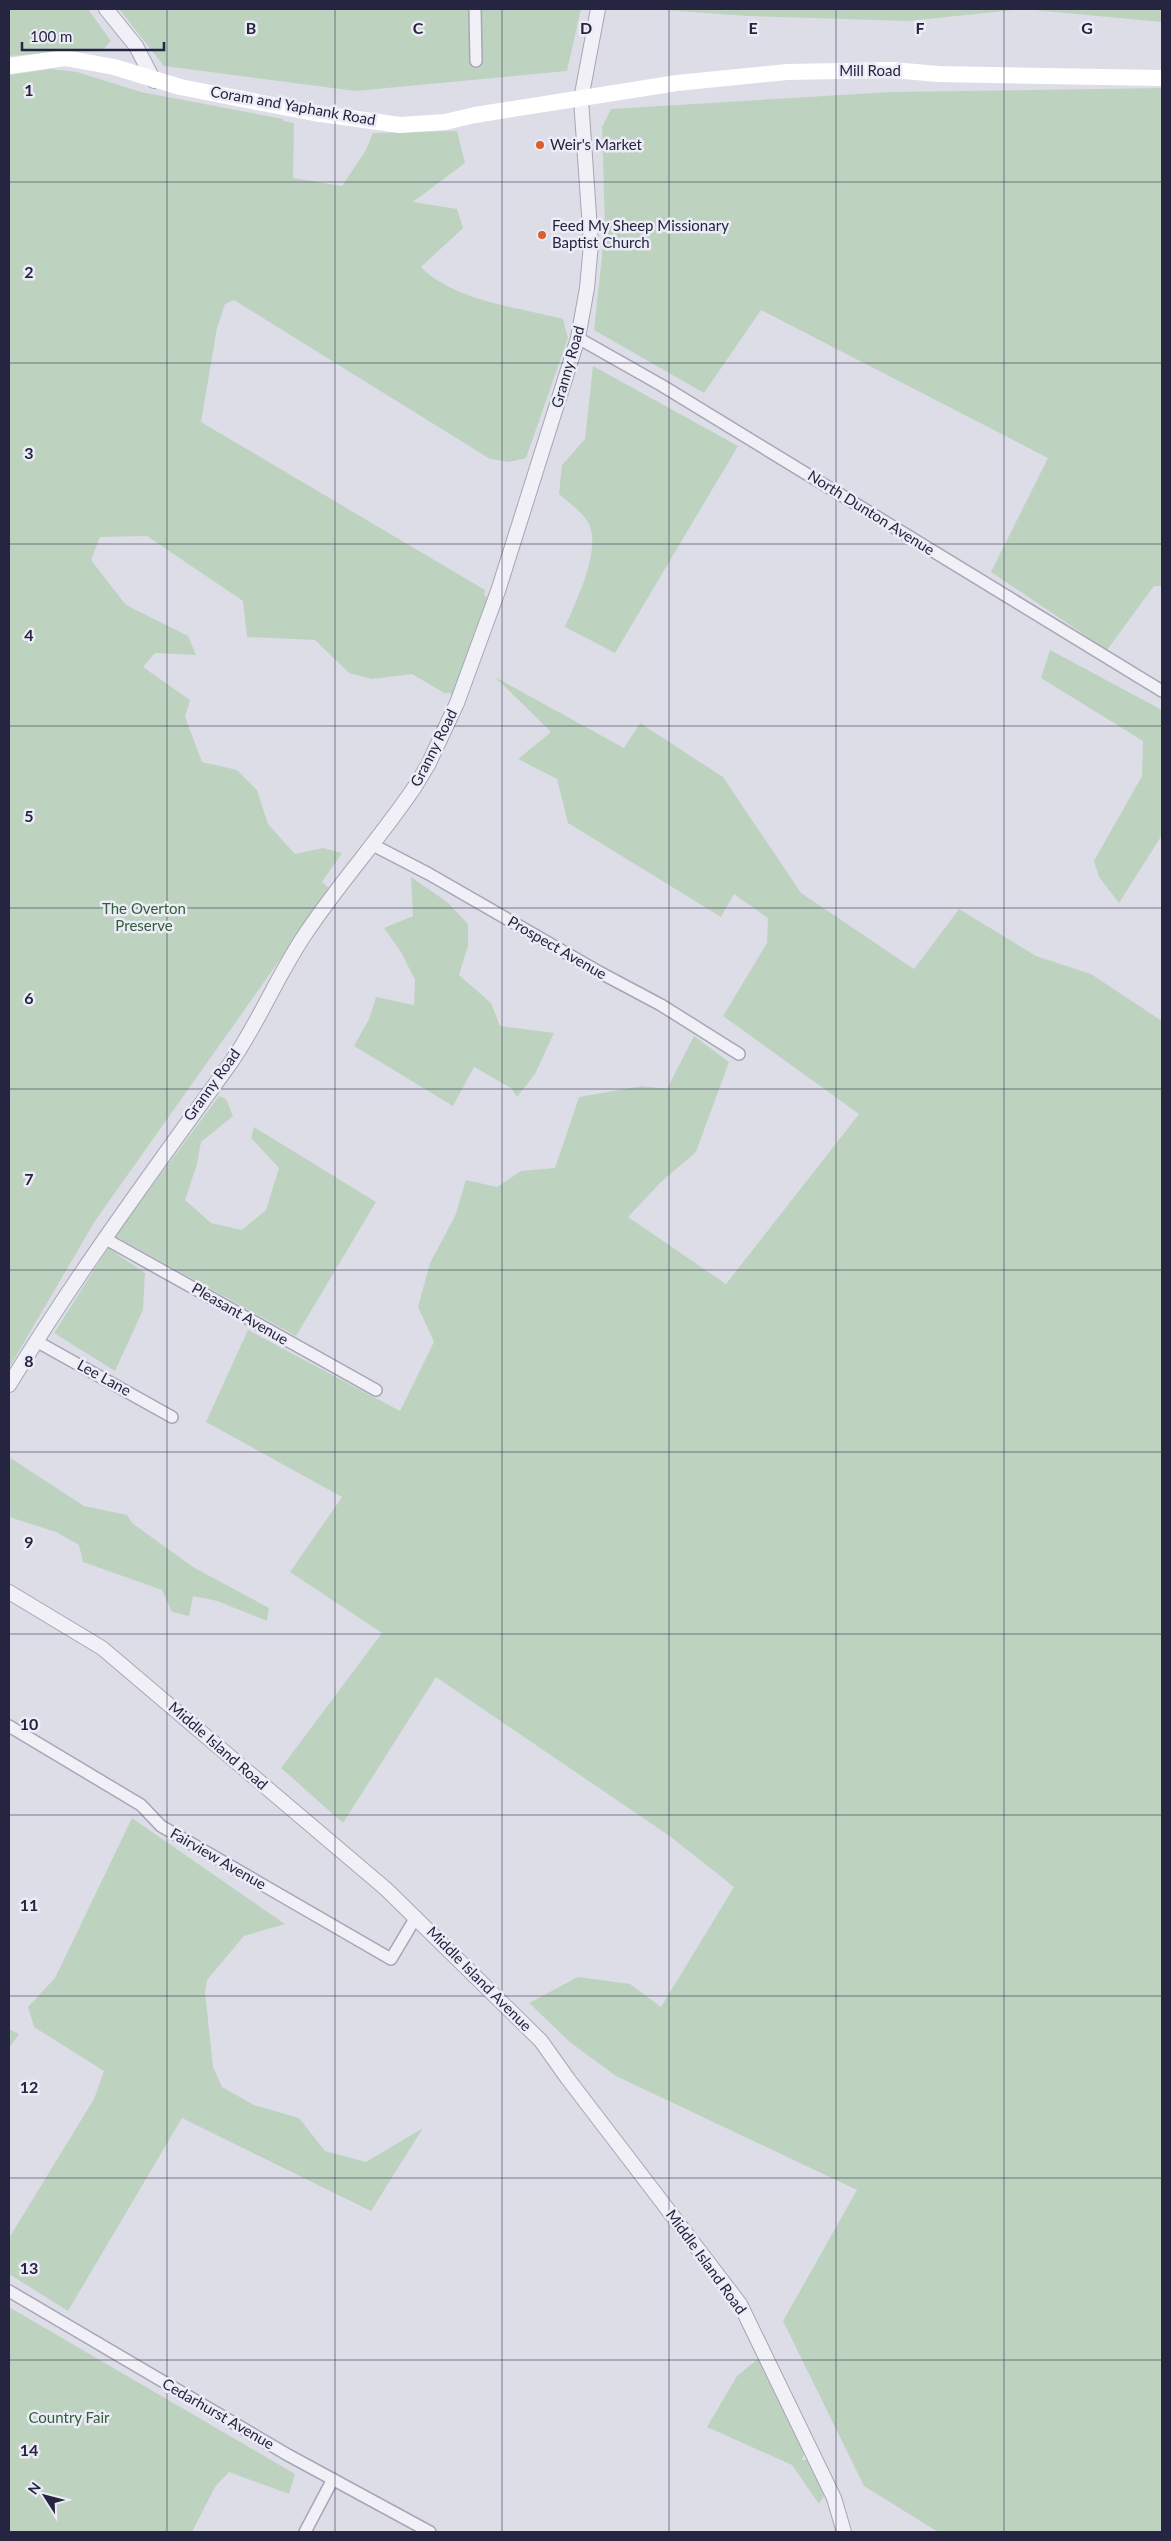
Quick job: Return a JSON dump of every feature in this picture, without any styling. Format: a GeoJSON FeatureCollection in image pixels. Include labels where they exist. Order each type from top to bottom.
{"type":"FeatureCollection","features":[{"type":"Feature","properties":{"kind":"main road","name":"Coram and Yaphank Road"},"geometry":{"type":"LineString","coordinates":[[9,66],[65,58],[114,67],[154,81],[306,111],[400,125],[446,122],[475,115],[580,99]]}},
{"type":"Feature","properties":{"kind":"main road","name":"Mill Road"},"geometry":{"type":"LineString","coordinates":[[580,99],[677,83],[787,72],[893,70],[938,74],[1162,78]]}},
{"type":"Feature","properties":{"kind":"street"},"geometry":{"type":"LineString","coordinates":[[106,9],[136,46],[154,81]]}},
{"type":"Feature","properties":{"kind":"street"},"geometry":{"type":"LineString","coordinates":[[475,9],[476,61]]}},
{"type":"Feature","properties":{"kind":"street","name":"Granny Road"},"geometry":{"type":"LineString","coordinates":[[9,1385],[104,1238],[232,1060],[257,1022],[284,966],[306,933],[373,845],[428,765],[457,703],[498,591],[578,338],[587,288],[591,244],[580,99],[598,9]]}},
{"type":"Feature","properties":{"kind":"street","name":"North Dunton Avenue"},"geometry":{"type":"LineString","coordinates":[[578,338],[670,390],[1162,691]]}},
{"type":"Feature","properties":{"kind":"street","name":"Prospect Avenue"},"geometry":{"type":"LineString","coordinates":[[373,845],[436,878],[632,990],[662,1005],[738,1054]]}},
{"type":"Feature","properties":{"kind":"street","name":"Pleasant Avenue"},"geometry":{"type":"LineString","coordinates":[[104,1238],[376,1390]]}},
{"type":"Feature","properties":{"kind":"street","name":"Lee Lane"},"geometry":{"type":"LineString","coordinates":[[36,1341],[172,1417]]}},
{"type":"Feature","properties":{"kind":"street","name":"Middle Island Road"},"geometry":{"type":"LineString","coordinates":[[9,1592],[102,1648],[416,1917]]}},
{"type":"Feature","properties":{"kind":"street","name":"Fairview Avenue"},"geometry":{"type":"LineString","coordinates":[[9,1726],[141,1805],[162,1826],[391,1959],[416,1917]]}},
{"type":"Feature","properties":{"kind":"street","name":"Middle Island Avenue"},"geometry":{"type":"LineString","coordinates":[[416,1917],[542,2041]]}},
{"type":"Feature","properties":{"kind":"street","name":"Middle Island Road"},"geometry":{"type":"LineString","coordinates":[[542,2041],[573,2086],[740,2304],[834,2498],[844,2532]]}},
{"type":"Feature","properties":{"kind":"street","name":"Cedarhurst Avenue"},"geometry":{"type":"LineString","coordinates":[[9,2291],[333,2479],[430,2532]]}},
{"type":"Feature","properties":{"kind":"street"},"geometry":{"type":"LineString","coordinates":[[305,2532],[333,2479]]}},
{"type":"Feature","properties":{"kind":"green space"},"geometry":{"type":"Polygon","coordinates":[[[9,9],[88,9],[111,41],[102,51],[9,56],[9,9]]]}},
{"type":"Feature","properties":{"kind":"green space"},"geometry":{"type":"Polygon","coordinates":[[[119,9],[581,9],[567,71],[355,91],[164,66],[119,9]]]}},
{"type":"Feature","properties":{"kind":"green space"},"geometry":{"type":"Polygon","coordinates":[[[650,9],[1022,9],[909,21],[748,16],[650,9]]]}},
{"type":"Feature","properties":{"kind":"green space"},"geometry":{"type":"Polygon","coordinates":[[[1022,9],[1162,9],[1162,22],[1022,9]]]}},
{"type":"Feature","properties":{"kind":"green space","name":"The Overton Preserve"},"geometry":{"type":"Polygon","coordinates":[[[51,69],[77,72],[141,92],[283,119],[283,121],[294,123],[293,178],[342,186],[366,150],[373,133],[457,131],[465,163],[413,202],[457,209],[463,228],[421,267],[450,288],[468,295],[563,319],[568,338],[526,458],[509,462],[490,459],[234,300],[225,304],[217,328],[201,422],[485,590],[484,595],[488,598],[452,695],[448,692],[446,694],[412,674],[372,679],[349,673],[315,640],[247,637],[243,601],[147,536],[100,537],[91,560],[126,605],[188,636],[196,655],[155,653],[143,667],[190,700],[185,717],[202,762],[237,770],[257,790],[268,824],[295,854],[323,848],[342,853],[322,882],[330,889],[95,1221],[9,1368],[9,75],[51,69]]]}},
{"type":"Feature","properties":{"kind":"green space"},"geometry":{"type":"Polygon","coordinates":[[[1162,88],[1162,586],[1154,586],[1107,650],[991,572],[1048,458],[761,310],[704,393],[594,330],[605,228],[602,127],[611,109],[891,92],[1162,88]]]}},
{"type":"Feature","properties":{"kind":"green space"},"geometry":{"type":"Polygon","coordinates":[[[593,366],[738,446],[615,653],[565,627],[587,572],[592,542],[591,529],[585,518],[559,494],[562,465],[585,439],[593,366]]]}},
{"type":"Feature","properties":{"kind":"green space"},"geometry":{"type":"Polygon","coordinates":[[[1050,650],[1162,710],[1162,835],[1119,903],[1099,877],[1094,861],[1142,776],[1143,741],[1041,678],[1050,650]]]}},
{"type":"Feature","properties":{"kind":"green space"},"geometry":{"type":"Polygon","coordinates":[[[495,677],[624,748],[640,723],[723,777],[801,893],[914,969],[959,909],[1036,956],[1091,974],[1162,1021],[1162,2532],[938,2532],[864,2486],[783,2321],[857,2190],[616,2076],[571,2043],[529,2003],[578,1977],[630,1984],[661,2007],[734,1887],[671,1837],[436,1677],[343,1823],[281,1768],[382,1633],[290,1572],[342,1497],[206,1422],[248,1330],[400,1411],[434,1342],[418,1307],[430,1263],[455,1216],[466,1180],[497,1187],[521,1171],[555,1168],[579,1097],[642,1086],[667,1089],[694,1036],[729,1062],[696,1152],[662,1181],[628,1217],[726,1284],[859,1114],[723,1016],[767,943],[768,918],[734,894],[721,917],[568,823],[557,779],[518,759],[551,732],[495,677]]]}},
{"type":"Feature","properties":{"kind":"green space"},"geometry":{"type":"Polygon","coordinates":[[[411,877],[447,902],[468,924],[468,946],[459,975],[491,1003],[500,1026],[554,1033],[535,1074],[517,1097],[511,1088],[474,1067],[453,1106],[354,1046],[369,1019],[376,997],[414,1005],[415,980],[401,952],[384,928],[413,916],[411,877]]]}},
{"type":"Feature","properties":{"kind":"green space"},"geometry":{"type":"Polygon","coordinates":[[[219,1096],[226,1099],[233,1116],[201,1142],[197,1164],[185,1200],[211,1223],[242,1230],[266,1210],[279,1168],[251,1138],[254,1127],[376,1202],[296,1336],[115,1236],[219,1096]]]}},
{"type":"Feature","properties":{"kind":"green space"},"geometry":{"type":"Polygon","coordinates":[[[108,1248],[145,1273],[143,1310],[115,1371],[54,1333],[108,1248]]]}},
{"type":"Feature","properties":{"kind":"green space"},"geometry":{"type":"Polygon","coordinates":[[[9,1457],[84,1506],[127,1515],[132,1523],[193,1567],[269,1608],[267,1621],[217,1601],[193,1596],[189,1616],[172,1612],[162,1590],[83,1562],[79,1545],[56,1532],[9,1517],[9,1457]]]}},
{"type":"Feature","properties":{"kind":"green space"},"geometry":{"type":"Polygon","coordinates":[[[132,1818],[285,1924],[244,1936],[207,1980],[205,1992],[213,2067],[222,2087],[254,2105],[299,2118],[325,2151],[366,2162],[423,2128],[371,2211],[182,2118],[68,2311],[9,2274],[9,2238],[94,2099],[104,2071],[34,2027],[28,2007],[55,1978],[132,1818]]]}},
{"type":"Feature","properties":{"kind":"green space"},"geometry":{"type":"Polygon","coordinates":[[[9,2029],[19,2034],[9,2048],[9,2029]]]}},
{"type":"Feature","properties":{"kind":"green space","name":"Country Fair"},"geometry":{"type":"Polygon","coordinates":[[[9,2307],[295,2474],[289,2494],[229,2472],[215,2487],[192,2532],[9,2532],[9,2307]]]}},
{"type":"Feature","properties":{"kind":"green space"},"geometry":{"type":"Polygon","coordinates":[[[759,2358],[805,2450],[802,2460],[810,2460],[824,2496],[819,2504],[792,2465],[707,2427],[737,2376],[759,2358]]]}},
{"type":"Feature","properties":{"kind":"place","name":"Weir's Market"},"geometry":{"type":"Point","coordinates":[540,145]}},
{"type":"Feature","properties":{"kind":"place","name":"Feed My Sheep Missionary Baptist Church"},"geometry":{"type":"Point","coordinates":[542,235]}}]}
